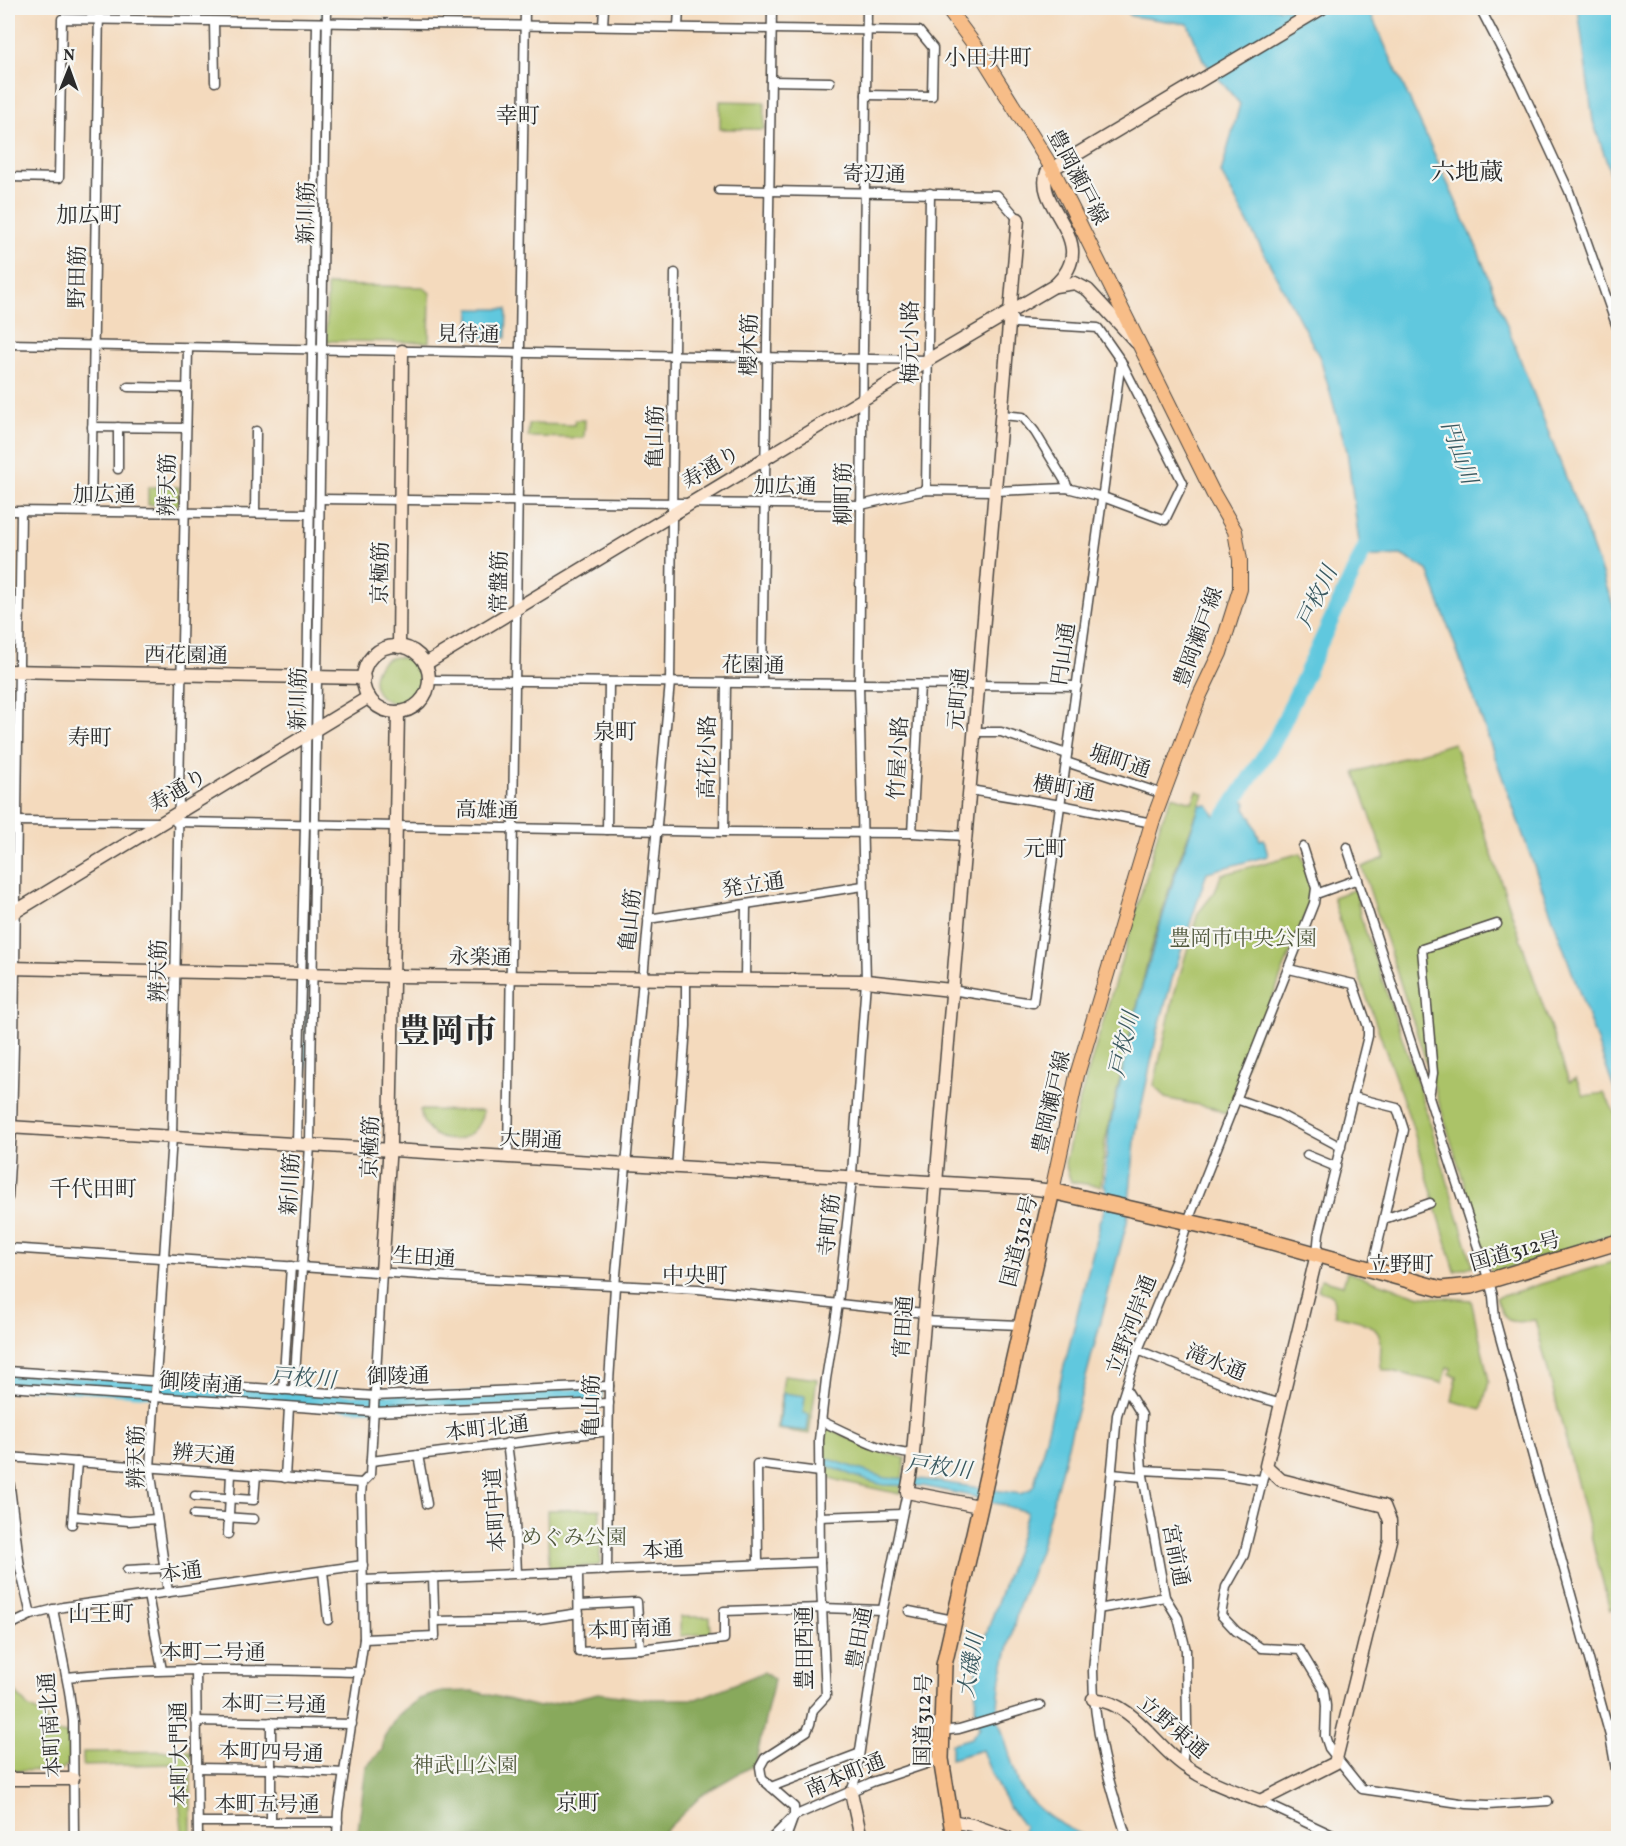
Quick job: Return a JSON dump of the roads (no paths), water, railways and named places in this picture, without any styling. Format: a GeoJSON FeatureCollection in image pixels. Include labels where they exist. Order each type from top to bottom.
{"type":"FeatureCollection","features":[{"type":"Feature","properties":{"kind":"highway","name":"国道312号"},"geometry":{"type":"LineString","coordinates":[[954,1839],[941,1759],[940,1731],[944,1665],[1052,1191],[1188,1221],[1441,1289],[1471,1286],[1618,1242]]}},
{"type":"Feature","properties":{"kind":"main road","name":"豊岡瀬戸線"},"geometry":{"type":"LineString","coordinates":[[947,8],[980,51],[1057,165],[1143,351],[1213,494],[1235,531],[1240,560],[1240,589],[1232,618],[1220,653],[1199,697],[1152,823],[1077,1076],[1052,1191]]}},
{"type":"Feature","properties":{"kind":"street","name":"野田筋"},"geometry":{"type":"LineString","coordinates":[[91,511],[99,8]]}},
{"type":"Feature","properties":{"kind":"street","name":"新川筋"},"geometry":{"type":"LineString","coordinates":[[294,1390],[310,1145],[307,973],[310,733],[320,499],[327,8]]}},
{"type":"Feature","properties":{"kind":"street","name":"常盤筋"},"geometry":{"type":"LineString","coordinates":[[508,1157],[525,8]]}},
{"type":"Feature","properties":{"kind":"street"},"geometry":{"type":"LineString","coordinates":[[603,26],[604,8]]}},
{"type":"Feature","properties":{"kind":"street"},"geometry":{"type":"LineString","coordinates":[[678,27],[679,8]]}},
{"type":"Feature","properties":{"kind":"street","name":"櫻木筋"},"geometry":{"type":"LineString","coordinates":[[762,683],[772,8]]}},
{"type":"Feature","properties":{"kind":"street","name":"柳町筋"},"geometry":{"type":"LineString","coordinates":[[866,981],[859,684],[867,8]]}},
{"type":"Feature","properties":{"kind":"street"},"geometry":{"type":"LineString","coordinates":[[1054,286],[1066,274],[1071,262],[1072,250],[1069,238],[1046,188],[1045,175],[1057,165],[1322,8]]}},
{"type":"Feature","properties":{"kind":"street"},"geometry":{"type":"LineString","coordinates":[[1480,8],[1520,85],[1569,191],[1618,330]]}},
{"type":"Feature","properties":{"kind":"street"},"geometry":{"type":"LineString","coordinates":[[8,177],[59,178],[62,19],[919,31],[933,48],[932,96],[866,94]]}},
{"type":"Feature","properties":{"kind":"street"},"geometry":{"type":"LineString","coordinates":[[214,22],[215,82]]}},
{"type":"Feature","properties":{"kind":"street","name":"新川筋"},"geometry":{"type":"LineString","coordinates":[[309,825],[311,676],[309,514],[317,23]]}},
{"type":"Feature","properties":{"kind":"street"},"geometry":{"type":"LineString","coordinates":[[771,81],[830,82]]}},
{"type":"Feature","properties":{"kind":"street","name":"寄辺通"},"geometry":{"type":"LineString","coordinates":[[718,189],[998,195],[1018,219]]}},
{"type":"Feature","properties":{"kind":"street","name":"梅元小路"},"geometry":{"type":"LineString","coordinates":[[926,490],[930,193]]}},
{"type":"Feature","properties":{"kind":"street","name":"元町通"},"geometry":{"type":"LineString","coordinates":[[935,1182],[995,491],[1014,309],[1018,219]]}},
{"type":"Feature","properties":{"kind":"street","name":"亀山筋"},"geometry":{"type":"LineString","coordinates":[[607,1571],[609,1386],[615,1286],[670,682],[675,273]]}},
{"type":"Feature","properties":{"kind":"street"},"geometry":{"type":"LineString","coordinates":[[1054,286],[1075,283],[1089,290],[1143,351]]}},
{"type":"Feature","properties":{"kind":"street","name":"寿通り"},"geometry":{"type":"LineString","coordinates":[[425,664],[517,609],[672,508],[690,502],[1054,286]]}},
{"type":"Feature","properties":{"kind":"street"},"geometry":{"type":"LineString","coordinates":[[1014,309],[1016,323],[1098,328],[1121,361]]}},
{"type":"Feature","properties":{"kind":"street","name":"見待通"},"geometry":{"type":"LineString","coordinates":[[8,344],[928,360]]}},
{"type":"Feature","properties":{"kind":"street","name":"辨天筋"},"geometry":{"type":"LineString","coordinates":[[168,1593],[150,1468],[172,1137],[188,348]]}},
{"type":"Feature","properties":{"kind":"street","name":"京極筋"},"geometry":{"type":"LineString","coordinates":[[399,647],[402,351]]}},
{"type":"Feature","properties":{"kind":"street","name":"円山通"},"geometry":{"type":"LineString","coordinates":[[951,990],[1033,1003],[1121,361]]}},
{"type":"Feature","properties":{"kind":"street","name":"加広通"},"geometry":{"type":"LineString","coordinates":[[690,502],[861,505],[926,490],[995,491],[1067,488],[1103,497],[1165,520],[1183,483],[1121,361]]}},
{"type":"Feature","properties":{"kind":"street"},"geometry":{"type":"LineString","coordinates":[[128,387],[187,388]]}},
{"type":"Feature","properties":{"kind":"street"},"geometry":{"type":"LineString","coordinates":[[1002,415],[1023,417],[1046,450],[1067,488]]}},
{"type":"Feature","properties":{"kind":"street"},"geometry":{"type":"LineString","coordinates":[[92,427],[186,428]]}},
{"type":"Feature","properties":{"kind":"street"},"geometry":{"type":"LineString","coordinates":[[118,428],[118,469]]}},
{"type":"Feature","properties":{"kind":"street"},"geometry":{"type":"LineString","coordinates":[[255,513],[256,431]]}},
{"type":"Feature","properties":{"kind":"street"},"geometry":{"type":"LineString","coordinates":[[320,499],[518,501],[672,508]]}},
{"type":"Feature","properties":{"kind":"street","name":"加広通"},"geometry":{"type":"LineString","coordinates":[[8,511],[309,514]]}},
{"type":"Feature","properties":{"kind":"street"},"geometry":{"type":"LineString","coordinates":[[8,1198],[13,671],[21,511]]}},
{"type":"Feature","properties":{"kind":"street"},"geometry":{"type":"LineString","coordinates":[[399,647],[417,654],[425,664],[429,680],[427,692],[420,702],[410,709],[398,712],[381,708],[369,697],[364,678],[367,666],[375,655],[386,649],[399,647]]}},
{"type":"Feature","properties":{"kind":"street","name":"西花園通"},"geometry":{"type":"LineString","coordinates":[[13,671],[364,678]]}},
{"type":"Feature","properties":{"kind":"street","name":"花園通"},"geometry":{"type":"LineString","coordinates":[[429,680],[1077,686]]}},
{"type":"Feature","properties":{"kind":"street"},"geometry":{"type":"LineString","coordinates":[[607,830],[609,682]]}},
{"type":"Feature","properties":{"kind":"street","name":"高花小路"},"geometry":{"type":"LineString","coordinates":[[724,832],[726,683]]}},
{"type":"Feature","properties":{"kind":"street","name":"竹屋小路"},"geometry":{"type":"LineString","coordinates":[[912,833],[920,685]]}},
{"type":"Feature","properties":{"kind":"street","name":"寿通り"},"geometry":{"type":"LineString","coordinates":[[12,913],[162,822],[179,817],[369,697]]}},
{"type":"Feature","properties":{"kind":"street","name":"京極筋"},"geometry":{"type":"LineString","coordinates":[[337,1839],[344,1773],[364,1639],[362,1483],[370,1475],[390,1150],[398,712]]}},
{"type":"Feature","properties":{"kind":"street","name":"堀町通"},"geometry":{"type":"LineString","coordinates":[[975,732],[1001,732],[1163,794]]}},
{"type":"Feature","properties":{"kind":"street","name":"横町通"},"geometry":{"type":"LineString","coordinates":[[970,790],[1152,823]]}},
{"type":"Feature","properties":{"kind":"street","name":"高雄通"},"geometry":{"type":"LineString","coordinates":[[179,817],[309,825],[912,833],[966,836]]}},
{"type":"Feature","properties":{"kind":"street"},"geometry":{"type":"LineString","coordinates":[[12,821],[162,822]]}},
{"type":"Feature","properties":{"kind":"street"},"geometry":{"type":"LineString","coordinates":[[1303,847],[1316,885],[1316,894],[1358,879]]}},
{"type":"Feature","properties":{"kind":"street"},"geometry":{"type":"LineString","coordinates":[[1347,847],[1429,1097],[1493,1280],[1495,1319],[1610,1736],[1618,1781]]}},
{"type":"Feature","properties":{"kind":"street","name":"発立通"},"geometry":{"type":"LineString","coordinates":[[648,920],[863,886]]}},
{"type":"Feature","properties":{"kind":"street","name":"立野河岸通"},"geometry":{"type":"LineString","coordinates":[[1127,1839],[1096,1724],[1093,1699],[1098,1609],[1117,1415],[1138,1350],[1176,1259],[1188,1221],[1289,969],[1316,894]]}},
{"type":"Feature","properties":{"kind":"street"},"geometry":{"type":"LineString","coordinates":[[745,979],[746,905]]}},
{"type":"Feature","properties":{"kind":"street"},"geometry":{"type":"LineString","coordinates":[[1429,1097],[1433,1073],[1422,949],[1497,924]]}},
{"type":"Feature","properties":{"kind":"street","name":"永楽通"},"geometry":{"type":"LineString","coordinates":[[11,968],[393,976],[866,981],[951,990]]}},
{"type":"Feature","properties":{"kind":"street"},"geometry":{"type":"LineString","coordinates":[[1289,969],[1349,983],[1354,987],[1369,1030],[1319,1233],[1317,1254],[1282,1404],[1261,1480],[1244,1555],[1226,1587],[1221,1616],[1236,1631],[1261,1648],[1300,1650],[1324,1690],[1325,1736],[1329,1748],[1362,1790],[1467,1804],[1548,1801]]}},
{"type":"Feature","properties":{"kind":"street","name":"新川筋"},"geometry":{"type":"LineString","coordinates":[[297,1144],[307,973]]}},
{"type":"Feature","properties":{"kind":"street"},"geometry":{"type":"LineString","coordinates":[[676,1167],[686,1026],[686,978]]}},
{"type":"Feature","properties":{"kind":"street","name":"寺町筋"},"geometry":{"type":"LineString","coordinates":[[819,1472],[821,1421],[838,1304],[852,1177],[866,981]]}},
{"type":"Feature","properties":{"kind":"street"},"geometry":{"type":"LineString","coordinates":[[1353,1097],[1397,1108],[1404,1130],[1372,1270]]}},
{"type":"Feature","properties":{"kind":"street"},"geometry":{"type":"LineString","coordinates":[[1236,1099],[1279,1114],[1341,1147]]}},
{"type":"Feature","properties":{"kind":"street","name":"大開通"},"geometry":{"type":"LineString","coordinates":[[10,1127],[935,1182],[1052,1191]]}},
{"type":"Feature","properties":{"kind":"street"},"geometry":{"type":"LineString","coordinates":[[1307,1155],[1336,1167]]}},
{"type":"Feature","properties":{"kind":"street","name":"宵田通"},"geometry":{"type":"LineString","coordinates":[[908,1490],[913,1454],[935,1182]]}},
{"type":"Feature","properties":{"kind":"street"},"geometry":{"type":"LineString","coordinates":[[1384,1219],[1430,1203]]}},
{"type":"Feature","properties":{"kind":"street","name":"生田通"},"geometry":{"type":"LineString","coordinates":[[8,1248],[615,1286],[698,1289],[838,1304],[923,1317],[1020,1325]]}},
{"type":"Feature","properties":{"kind":"street"},"geometry":{"type":"LineString","coordinates":[[283,1390],[291,1266]]}},
{"type":"Feature","properties":{"kind":"street","name":"滝水通"},"geometry":{"type":"LineString","coordinates":[[1138,1350],[1247,1394],[1282,1404]]}},
{"type":"Feature","properties":{"kind":"street","name":"御陵通"},"geometry":{"type":"LineString","coordinates":[[8,1371],[374,1397],[609,1386]]}},
{"type":"Feature","properties":{"kind":"street","name":"御陵南通"},"geometry":{"type":"LineString","coordinates":[[8,1388],[373,1411],[609,1403]]}},
{"type":"Feature","properties":{"kind":"street","name":"宮前通"},"geometry":{"type":"LineString","coordinates":[[1126,1389],[1142,1415],[1140,1441],[1143,1470],[1165,1597],[1178,1618],[1186,1650],[1187,1727],[1182,1765]]}},
{"type":"Feature","properties":{"kind":"street"},"geometry":{"type":"LineString","coordinates":[[285,1478],[289,1407]]}},
{"type":"Feature","properties":{"kind":"street"},"geometry":{"type":"LineString","coordinates":[[821,1421],[897,1454],[913,1454]]}},
{"type":"Feature","properties":{"kind":"street","name":"本町北通"},"geometry":{"type":"LineString","coordinates":[[371,1461],[609,1431]]}},
{"type":"Feature","properties":{"kind":"street","name":"本町中道"},"geometry":{"type":"LineString","coordinates":[[507,1443],[514,1497],[517,1574]]}},
{"type":"Feature","properties":{"kind":"street"},"geometry":{"type":"LineString","coordinates":[[418,1455],[427,1504]]}},
{"type":"Feature","properties":{"kind":"street","name":"辨天通"},"geometry":{"type":"LineString","coordinates":[[8,1457],[362,1483]]}},
{"type":"Feature","properties":{"kind":"street"},"geometry":{"type":"LineString","coordinates":[[77,1462],[73,1520],[157,1519]]}},
{"type":"Feature","properties":{"kind":"street"},"geometry":{"type":"LineString","coordinates":[[758,1564],[757,1464],[819,1472]]}},
{"type":"Feature","properties":{"kind":"street"},"geometry":{"type":"LineString","coordinates":[[1260,1801],[1335,1763],[1390,1540],[1390,1521],[1384,1506],[1281,1480],[1266,1466]]}},
{"type":"Feature","properties":{"kind":"street"},"geometry":{"type":"LineString","coordinates":[[1112,1474],[1142,1477],[1143,1470],[1222,1474],[1261,1480]]}},
{"type":"Feature","properties":{"kind":"street"},"geometry":{"type":"LineString","coordinates":[[8,1471],[20,1568],[31,1615]]}},
{"type":"Feature","properties":{"kind":"street","name":"豊田西通"},"geometry":{"type":"LineString","coordinates":[[794,1816],[794,1807],[762,1779],[760,1767],[761,1762],[807,1731],[813,1710],[826,1696],[820,1562],[819,1472]]}},
{"type":"Feature","properties":{"kind":"street"},"geometry":{"type":"LineString","coordinates":[[228,1534],[231,1474]]}},
{"type":"Feature","properties":{"kind":"street"},"geometry":{"type":"LineString","coordinates":[[195,1496],[254,1500],[256,1475]]}},
{"type":"Feature","properties":{"kind":"street"},"geometry":{"type":"LineString","coordinates":[[908,1490],[979,1506]]}},
{"type":"Feature","properties":{"kind":"street","name":"豊田通"},"geometry":{"type":"LineString","coordinates":[[851,1792],[882,1610],[908,1490]]}},
{"type":"Feature","properties":{"kind":"street"},"geometry":{"type":"LineString","coordinates":[[819,1517],[902,1514]]}},
{"type":"Feature","properties":{"kind":"street"},"geometry":{"type":"LineString","coordinates":[[194,1515],[254,1519]]}},
{"type":"Feature","properties":{"kind":"street","name":"本通"},"geometry":{"type":"LineString","coordinates":[[364,1580],[820,1562]]}},
{"type":"Feature","properties":{"kind":"street","name":"本通"},"geometry":{"type":"LineString","coordinates":[[8,1626],[31,1615],[53,1609],[363,1565]]}},
{"type":"Feature","properties":{"kind":"street"},"geometry":{"type":"LineString","coordinates":[[127,1570],[164,1568]]}},
{"type":"Feature","properties":{"kind":"street"},"geometry":{"type":"LineString","coordinates":[[323,1571],[328,1620]]}},
{"type":"Feature","properties":{"kind":"street"},"geometry":{"type":"LineString","coordinates":[[578,1572],[579,1609],[637,1602],[640,1649]]}},
{"type":"Feature","properties":{"kind":"street"},"geometry":{"type":"LineString","coordinates":[[364,1639],[435,1636],[433,1577]]}},
{"type":"Feature","properties":{"kind":"street"},"geometry":{"type":"LineString","coordinates":[[148,1595],[162,1670]]}},
{"type":"Feature","properties":{"kind":"street"},"geometry":{"type":"LineString","coordinates":[[1098,1609],[1165,1597]]}},
{"type":"Feature","properties":{"kind":"street","name":"本町南通"},"geometry":{"type":"LineString","coordinates":[[435,1621],[539,1619],[579,1609],[579,1652],[640,1649],[724,1639],[724,1611],[822,1608],[882,1610]]}},
{"type":"Feature","properties":{"kind":"street","name":"本町南北通"},"geometry":{"type":"LineString","coordinates":[[53,1609],[67,1677],[73,1721],[74,1839]]}},
{"type":"Feature","properties":{"kind":"street"},"geometry":{"type":"LineString","coordinates":[[909,1611],[953,1620]]}},
{"type":"Feature","properties":{"kind":"street","name":"本町二号通"},"geometry":{"type":"LineString","coordinates":[[67,1677],[196,1669],[360,1672]]}},
{"type":"Feature","properties":{"kind":"street","name":"本町大門通"},"geometry":{"type":"LineString","coordinates":[[196,1669],[198,1839]]}},
{"type":"Feature","properties":{"kind":"street","name":"立野東通"},"geometry":{"type":"LineString","coordinates":[[1093,1699],[1112,1703],[1140,1723],[1182,1765],[1196,1774],[1260,1801]]}},
{"type":"Feature","properties":{"kind":"street"},"geometry":{"type":"LineString","coordinates":[[940,1731],[958,1729],[1040,1705]]}},
{"type":"Feature","properties":{"kind":"street","name":"本町三号通"},"geometry":{"type":"LineString","coordinates":[[196,1721],[352,1724]]}},
{"type":"Feature","properties":{"kind":"street"},"geometry":{"type":"LineString","coordinates":[[271,1722],[271,1822]]}},
{"type":"Feature","properties":{"kind":"street"},"geometry":{"type":"LineString","coordinates":[[771,1787],[858,1754]]}},
{"type":"Feature","properties":{"kind":"street","name":"南本町通"},"geometry":{"type":"LineString","coordinates":[[772,1839],[794,1816],[872,1782],[941,1759]]}},
{"type":"Feature","properties":{"kind":"street","name":"本町四号通"},"geometry":{"type":"LineString","coordinates":[[197,1768],[344,1773]]}},
{"type":"Feature","properties":{"kind":"street"},"geometry":{"type":"LineString","coordinates":[[8,1779],[73,1779]]}},
{"type":"Feature","properties":{"kind":"street"},"geometry":{"type":"LineString","coordinates":[[851,1792],[861,1839]]}},
{"type":"Feature","properties":{"kind":"street"},"geometry":{"type":"LineString","coordinates":[[1260,1801],[1339,1839]]}},
{"type":"Feature","properties":{"kind":"street"},"geometry":{"type":"LineString","coordinates":[[786,1839],[785,1836],[794,1816]]}},
{"type":"Feature","properties":{"kind":"street"},"geometry":{"type":"LineString","coordinates":[[951,1821],[985,1829],[1008,1839]]}},
{"type":"Feature","properties":{"kind":"street","name":"本町五号通"},"geometry":{"type":"LineString","coordinates":[[198,1822],[338,1822]]}},
{"type":"Feature","properties":{"kind":"water","name":"円山川"},"geometry":{"type":"Polygon","coordinates":[[[1124,8],[1368,8],[1477,248],[1583,521],[1618,619],[1618,1100],[1428,570],[1401,555],[1361,557],[1347,451],[1320,358],[1221,173],[1240,104],[1203,60],[1188,24],[1131,16],[1124,8]]]}},
{"type":"Feature","properties":{"kind":"water"},"geometry":{"type":"Polygon","coordinates":[[[1578,8],[1618,8],[1618,196],[1593,121],[1578,8]]]}},
{"type":"Feature","properties":{"kind":"water"},"geometry":{"type":"Polygon","coordinates":[[[470,309],[507,309],[506,338],[469,337],[470,309]]]}},
{"type":"Feature","properties":{"kind":"water"},"geometry":{"type":"Polygon","coordinates":[[[1239,799],[1246,802],[1245,809],[1251,817],[1260,840],[1264,839],[1268,856],[1207,872],[1173,976],[1158,1030],[1136,1131],[1127,1222],[1040,1551],[1018,1609],[1001,1677],[997,1715],[1019,1785],[1041,1811],[1089,1838],[1035,1838],[1023,1833],[1024,1826],[1010,1809],[999,1790],[982,1750],[951,1759],[951,1744],[971,1738],[980,1727],[975,1721],[976,1678],[980,1652],[1027,1512],[971,1496],[922,1486],[883,1485],[823,1464],[823,1457],[885,1478],[920,1479],[1021,1494],[1030,1490],[1034,1485],[1099,1222],[1104,1211],[1109,1129],[1143,983],[1174,878],[1200,805],[1208,805],[1219,822],[1229,818],[1239,799]]]}},
{"type":"Feature","properties":{"kind":"water"},"geometry":{"type":"Polygon","coordinates":[[[783,1393],[805,1396],[803,1413],[809,1414],[807,1431],[779,1428],[783,1393]]]}},
{"type":"Feature","properties":{"kind":"waterway"},"geometry":{"type":"LineString","coordinates":[[312,675],[323,8]]}},
{"type":"Feature","properties":{"kind":"waterway","name":"戸枚川"},"geometry":{"type":"LineString","coordinates":[[1212,841],[1221,822],[1276,738],[1370,537]]}},
{"type":"Feature","properties":{"kind":"waterway"},"geometry":{"type":"LineString","coordinates":[[311,729],[312,681]]}},
{"type":"Feature","properties":{"kind":"waterway"},"geometry":{"type":"LineString","coordinates":[[307,972],[311,735]]}},
{"type":"Feature","properties":{"kind":"waterway"},"geometry":{"type":"LineString","coordinates":[[305,1093],[307,978]]}},
{"type":"Feature","properties":{"kind":"waterway","name":"戸枚川"},"geometry":{"type":"LineString","coordinates":[[8,1380],[359,1403],[595,1396]]}},
{"type":"Feature","properties":{"kind":"district","name":"小田井町"},"geometry":{"type":"Point","coordinates":[988,57]}},
{"type":"Feature","properties":{"kind":"district","name":"幸町"},"geometry":{"type":"Point","coordinates":[518,115]}},
{"type":"Feature","properties":{"kind":"district","name":"六地蔵"},"geometry":{"type":"Point","coordinates":[1467,172]}},
{"type":"Feature","properties":{"kind":"district","name":"加広町"},"geometry":{"type":"Point","coordinates":[89,214]}},
{"type":"Feature","properties":{"kind":"district","name":"泉町"},"geometry":{"type":"Point","coordinates":[615,731]}},
{"type":"Feature","properties":{"kind":"district","name":"寿町"},"geometry":{"type":"Point","coordinates":[90,737]}},
{"type":"Feature","properties":{"kind":"district","name":"元町"},"geometry":{"type":"Point","coordinates":[1045,848]}},
{"type":"Feature","properties":{"kind":"district","name":"豊岡市"},"geometry":{"type":"Point","coordinates":[447,1030]}},
{"type":"Feature","properties":{"kind":"district","name":"千代田町"},"geometry":{"type":"Point","coordinates":[93,1188]}},
{"type":"Feature","properties":{"kind":"district","name":"立野町"},"geometry":{"type":"Point","coordinates":[1401,1264]}},
{"type":"Feature","properties":{"kind":"district","name":"中央町"},"geometry":{"type":"Point","coordinates":[695,1275]}},
{"type":"Feature","properties":{"kind":"district","name":"山王町"},"geometry":{"type":"Point","coordinates":[101,1613]}},
{"type":"Feature","properties":{"kind":"district","name":"京町"},"geometry":{"type":"Point","coordinates":[578,1802]}},
{"type":"Feature","properties":{"kind":"park label","name":"豊岡市中央公園"},"geometry":{"type":"Point","coordinates":[1243,938]}},
{"type":"Feature","properties":{"kind":"park label","name":"めぐみ公園"},"geometry":{"type":"Point","coordinates":[574,1537]}},
{"type":"Feature","properties":{"kind":"park label","name":"神武山公園"},"geometry":{"type":"Point","coordinates":[465,1765]}},
{"type":"Feature","properties":{"kind":"water label","name":"大磯川"},"geometry":{"type":"Point","coordinates":[970,1665]}}]}
